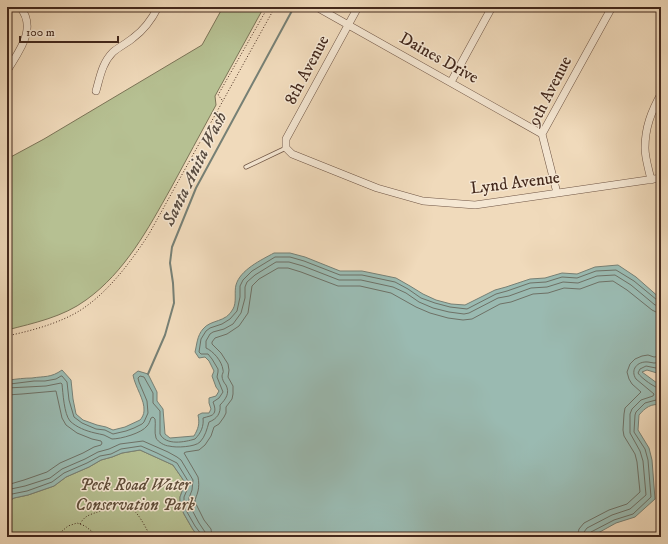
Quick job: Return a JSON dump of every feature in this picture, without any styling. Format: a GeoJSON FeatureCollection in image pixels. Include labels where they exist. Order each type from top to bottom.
{"type":"FeatureCollection","features":[{"type":"Feature","properties":{"kind":"street"},"geometry":{"type":"LineString","coordinates":[[7,71],[25,38],[28,26],[25,13],[20,7]]}},
{"type":"Feature","properties":{"kind":"street"},"geometry":{"type":"LineString","coordinates":[[96,91],[101,71],[106,61],[113,53],[143,30],[158,7]]}},
{"type":"Feature","properties":{"kind":"street","name":"8th Avenue"},"geometry":{"type":"LineString","coordinates":[[286,148],[286,139],[358,7]]}},
{"type":"Feature","properties":{"kind":"street"},"geometry":{"type":"LineString","coordinates":[[451,82],[492,7]]}},
{"type":"Feature","properties":{"kind":"street","name":"9th Avenue"},"geometry":{"type":"LineString","coordinates":[[557,193],[542,134],[612,7]]}},
{"type":"Feature","properties":{"kind":"street","name":"Daines Drive"},"geometry":{"type":"LineString","coordinates":[[320,9],[542,134]]}},
{"type":"Feature","properties":{"kind":"street"},"geometry":{"type":"LineString","coordinates":[[650,180],[645,150],[647,125],[661,94]]}},
{"type":"Feature","properties":{"kind":"street","name":"Lynd Avenue"},"geometry":{"type":"LineString","coordinates":[[286,148],[292,154],[377,188],[423,201],[475,205],[661,178]]}},
{"type":"Feature","properties":{"kind":"lane"},"geometry":{"type":"LineString","coordinates":[[246,167],[286,148]]}},
{"type":"Feature","properties":{"kind":"path"},"geometry":{"type":"LineString","coordinates":[[222,101],[218,95],[268,7]]}},
{"type":"Feature","properties":{"kind":"path"},"geometry":{"type":"LineString","coordinates":[[7,336],[56,322],[73,314],[100,296],[114,280],[149,234],[275,7]]}},
{"type":"Feature","properties":{"kind":"path"},"geometry":{"type":"LineString","coordinates":[[80,524],[84,517],[114,505],[123,504],[138,514],[151,537]]}},
{"type":"Feature","properties":{"kind":"path"},"geometry":{"type":"LineString","coordinates":[[55,537],[68,526],[77,523],[85,526],[99,537]]}},
{"type":"Feature","properties":{"kind":"green space"},"geometry":{"type":"Polygon","coordinates":[[[223,7],[264,7],[215,96],[216,105],[162,203],[134,249],[124,263],[100,289],[77,306],[48,319],[7,330],[7,159],[44,139],[202,45],[223,7]]]}},
{"type":"Feature","properties":{"kind":"green space","name":"Peck Road Water Conservation Park"},"geometry":{"type":"Polygon","coordinates":[[[140,450],[173,465],[184,481],[180,497],[180,505],[198,537],[7,537],[7,502],[14,498],[54,486],[66,477],[101,460],[122,453],[140,450]]]}},
{"type":"Feature","properties":{"kind":"water"},"geometry":{"type":"Polygon","coordinates":[[[274,253],[290,253],[305,257],[340,271],[362,271],[396,278],[436,300],[451,304],[465,305],[495,290],[530,279],[545,278],[562,273],[577,274],[595,267],[618,265],[636,277],[661,299],[661,370],[657,373],[647,370],[642,372],[661,386],[661,405],[651,405],[641,412],[639,415],[638,430],[649,448],[652,460],[655,499],[635,517],[616,523],[588,537],[198,537],[180,505],[180,497],[184,481],[173,465],[140,450],[122,453],[101,460],[66,477],[54,486],[14,498],[7,502],[7,379],[47,376],[62,370],[71,380],[76,414],[83,420],[113,430],[125,427],[140,420],[144,413],[144,407],[133,375],[138,371],[148,374],[157,392],[157,401],[163,409],[165,434],[170,438],[194,436],[197,431],[199,421],[198,415],[202,413],[209,413],[211,409],[209,398],[216,396],[219,391],[212,376],[214,371],[209,361],[205,357],[199,358],[195,352],[200,334],[206,326],[223,319],[233,309],[235,303],[236,285],[246,270],[274,253]]]}},
{"type":"Feature","properties":{"kind":"waterway","name":"Santa Anita Wash"},"geometry":{"type":"LineString","coordinates":[[148,374],[165,335],[174,303],[170,263],[172,247],[196,188],[294,7]]}}]}
